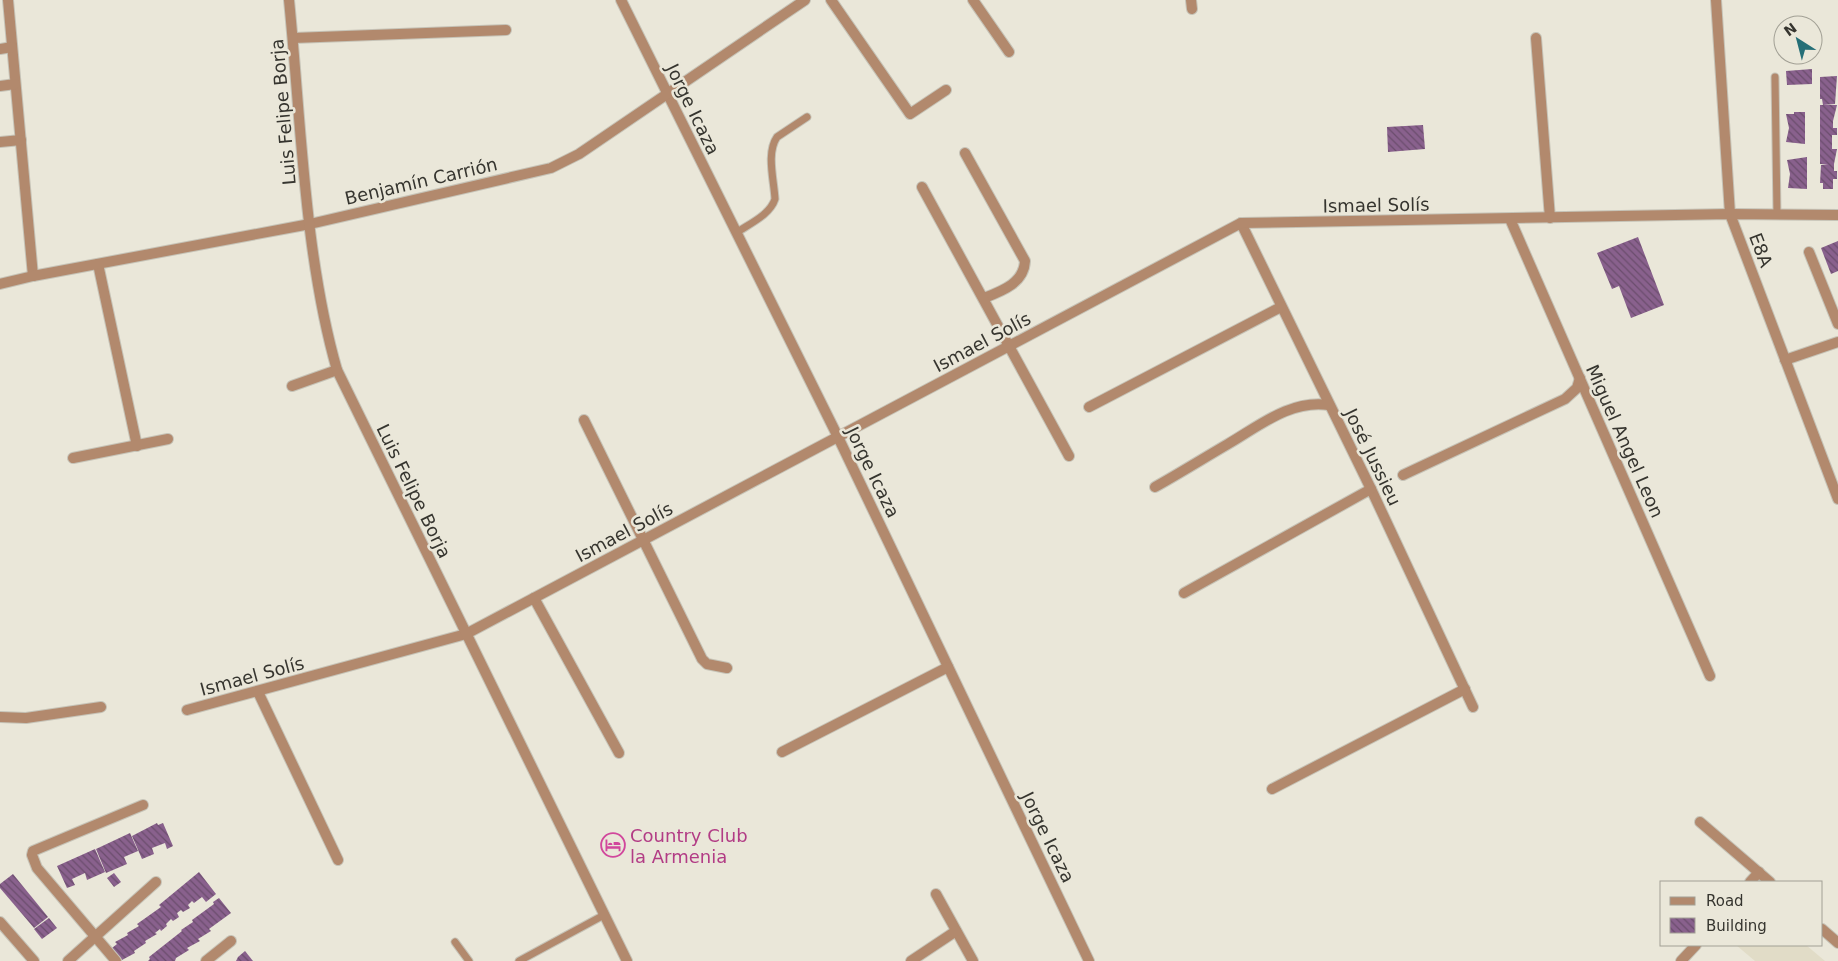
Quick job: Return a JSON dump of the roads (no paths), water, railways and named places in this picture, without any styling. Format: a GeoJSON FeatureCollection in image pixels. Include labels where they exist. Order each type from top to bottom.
{"type":"FeatureCollection","features":[{"type":"Feature","properties":{"kind":"street"},"geometry":{"type":"LineString","coordinates":[[8,0],[33,276]]}},
{"type":"Feature","properties":{"kind":"street","name":"Luis Felipe Borja"},"geometry":{"type":"LineString","coordinates":[[289,0],[310,224],[327,334],[338,370],[627,961]]}},
{"type":"Feature","properties":{"kind":"street","name":"Jorge Icaza"},"geometry":{"type":"LineString","coordinates":[[621,0],[838,437],[1089,961]]}},
{"type":"Feature","properties":{"kind":"street","name":"Benjamín Carrión"},"geometry":{"type":"LineString","coordinates":[[0,284],[33,276],[310,224],[551,168],[579,154],[805,0]]}},
{"type":"Feature","properties":{"kind":"street"},"geometry":{"type":"LineString","coordinates":[[831,0],[910,114],[946,90]]}},
{"type":"Feature","properties":{"kind":"street"},"geometry":{"type":"LineString","coordinates":[[973,0],[1009,52]]}},
{"type":"Feature","properties":{"kind":"street","name":"E8A"},"geometry":{"type":"LineString","coordinates":[[1716,0],[1730,214],[1838,499]]}},
{"type":"Feature","properties":{"kind":"street"},"geometry":{"type":"LineString","coordinates":[[293,38],[506,30]]}},
{"type":"Feature","properties":{"kind":"street"},"geometry":{"type":"LineString","coordinates":[[1536,38],[1550,218]]}},
{"type":"Feature","properties":{"kind":"street"},"geometry":{"type":"LineString","coordinates":[[0,49],[12,48]]}},
{"type":"Feature","properties":{"kind":"street"},"geometry":{"type":"LineString","coordinates":[[0,86],[15,84]]}},
{"type":"Feature","properties":{"kind":"street"},"geometry":{"type":"LineString","coordinates":[[0,142],[21,140]]}},
{"type":"Feature","properties":{"kind":"street"},"geometry":{"type":"LineString","coordinates":[[965,153],[1025,261],[1025,270],[1017,281],[1006,289],[984,298]]}},
{"type":"Feature","properties":{"kind":"street"},"geometry":{"type":"LineString","coordinates":[[922,187],[1069,456]]}},
{"type":"Feature","properties":{"kind":"street","name":"Ismael Solís"},"geometry":{"type":"LineString","coordinates":[[187,710],[466,634],[1241,223],[1730,214],[1838,215]]}},
{"type":"Feature","properties":{"kind":"street","name":"Miguel Angel Leon"},"geometry":{"type":"LineString","coordinates":[[1510,219],[1710,676]]}},
{"type":"Feature","properties":{"kind":"street","name":"José Jussieu"},"geometry":{"type":"LineString","coordinates":[[1241,223],[1371,489],[1473,707]]}},
{"type":"Feature","properties":{"kind":"street"},"geometry":{"type":"LineString","coordinates":[[1809,252],[1838,324]]}},
{"type":"Feature","properties":{"kind":"street"},"geometry":{"type":"LineString","coordinates":[[98,264],[137,446]]}},
{"type":"Feature","properties":{"kind":"street"},"geometry":{"type":"LineString","coordinates":[[1089,407],[1281,307]]}},
{"type":"Feature","properties":{"kind":"street"},"geometry":{"type":"LineString","coordinates":[[1785,360],[1838,342]]}},
{"type":"Feature","properties":{"kind":"street"},"geometry":{"type":"LineString","coordinates":[[292,386],[338,370]]}},
{"type":"Feature","properties":{"kind":"street"},"geometry":{"type":"LineString","coordinates":[[1403,475],[1565,399],[1577,388],[1580,378]]}},
{"type":"Feature","properties":{"kind":"street"},"geometry":{"type":"LineString","coordinates":[[1155,487],[1276,415],[1301,406],[1318,403],[1330,405]]}},
{"type":"Feature","properties":{"kind":"street"},"geometry":{"type":"LineString","coordinates":[[584,420],[702,659],[707,664],[727,668]]}},
{"type":"Feature","properties":{"kind":"street"},"geometry":{"type":"LineString","coordinates":[[72,458],[168,439]]}},
{"type":"Feature","properties":{"kind":"street"},"geometry":{"type":"LineString","coordinates":[[1184,593],[1371,489]]}},
{"type":"Feature","properties":{"kind":"street"},"geometry":{"type":"LineString","coordinates":[[534,598],[619,753]]}},
{"type":"Feature","properties":{"kind":"street"},"geometry":{"type":"LineString","coordinates":[[782,752],[948,667]]}},
{"type":"Feature","properties":{"kind":"street"},"geometry":{"type":"LineString","coordinates":[[1272,788],[1464,689]]}},
{"type":"Feature","properties":{"kind":"street"},"geometry":{"type":"LineString","coordinates":[[258,692],[338,860]]}},
{"type":"Feature","properties":{"kind":"street"},"geometry":{"type":"LineString","coordinates":[[0,717],[26,718],[101,707]]}},
{"type":"Feature","properties":{"kind":"street"},"geometry":{"type":"LineString","coordinates":[[116,961],[37,868],[32,855],[33,851],[143,805]]}},
{"type":"Feature","properties":{"kind":"street"},"geometry":{"type":"LineString","coordinates":[[1700,822],[1769,881]]}},
{"type":"Feature","properties":{"kind":"street"},"geometry":{"type":"LineString","coordinates":[[1751,881],[1759,872]]}},
{"type":"Feature","properties":{"kind":"street"},"geometry":{"type":"LineString","coordinates":[[68,961],[156,882]]}},
{"type":"Feature","properties":{"kind":"street"},"geometry":{"type":"LineString","coordinates":[[936,894],[973,961]]}},
{"type":"Feature","properties":{"kind":"street"},"geometry":{"type":"LineString","coordinates":[[1,924],[34,961]]}},
{"type":"Feature","properties":{"kind":"street"},"geometry":{"type":"LineString","coordinates":[[1823,930],[1838,943]]}},
{"type":"Feature","properties":{"kind":"street"},"geometry":{"type":"LineString","coordinates":[[911,961],[956,931]]}},
{"type":"Feature","properties":{"kind":"street"},"geometry":{"type":"LineString","coordinates":[[206,961],[231,941]]}},
{"type":"Feature","properties":{"kind":"street"},"geometry":{"type":"LineString","coordinates":[[1681,961],[1695,946]]}},
{"type":"Feature","properties":{"kind":"lane"},"geometry":{"type":"LineString","coordinates":[[1775,78],[1777,214]]}},
{"type":"Feature","properties":{"kind":"lane"},"geometry":{"type":"LineString","coordinates":[[736,233],[766,212],[774,204],[771,151],[774,142],[777,137],[807,117]]}},
{"type":"Feature","properties":{"kind":"lane"},"geometry":{"type":"LineString","coordinates":[[519,961],[604,915]]}},
{"type":"Feature","properties":{"kind":"lane"},"geometry":{"type":"LineString","coordinates":[[454,942],[469,961]]}},
{"type":"Feature","properties":{"kind":"place","name":"Country Club la Armenia"},"geometry":{"type":"Point","coordinates":[613,845]}}]}
